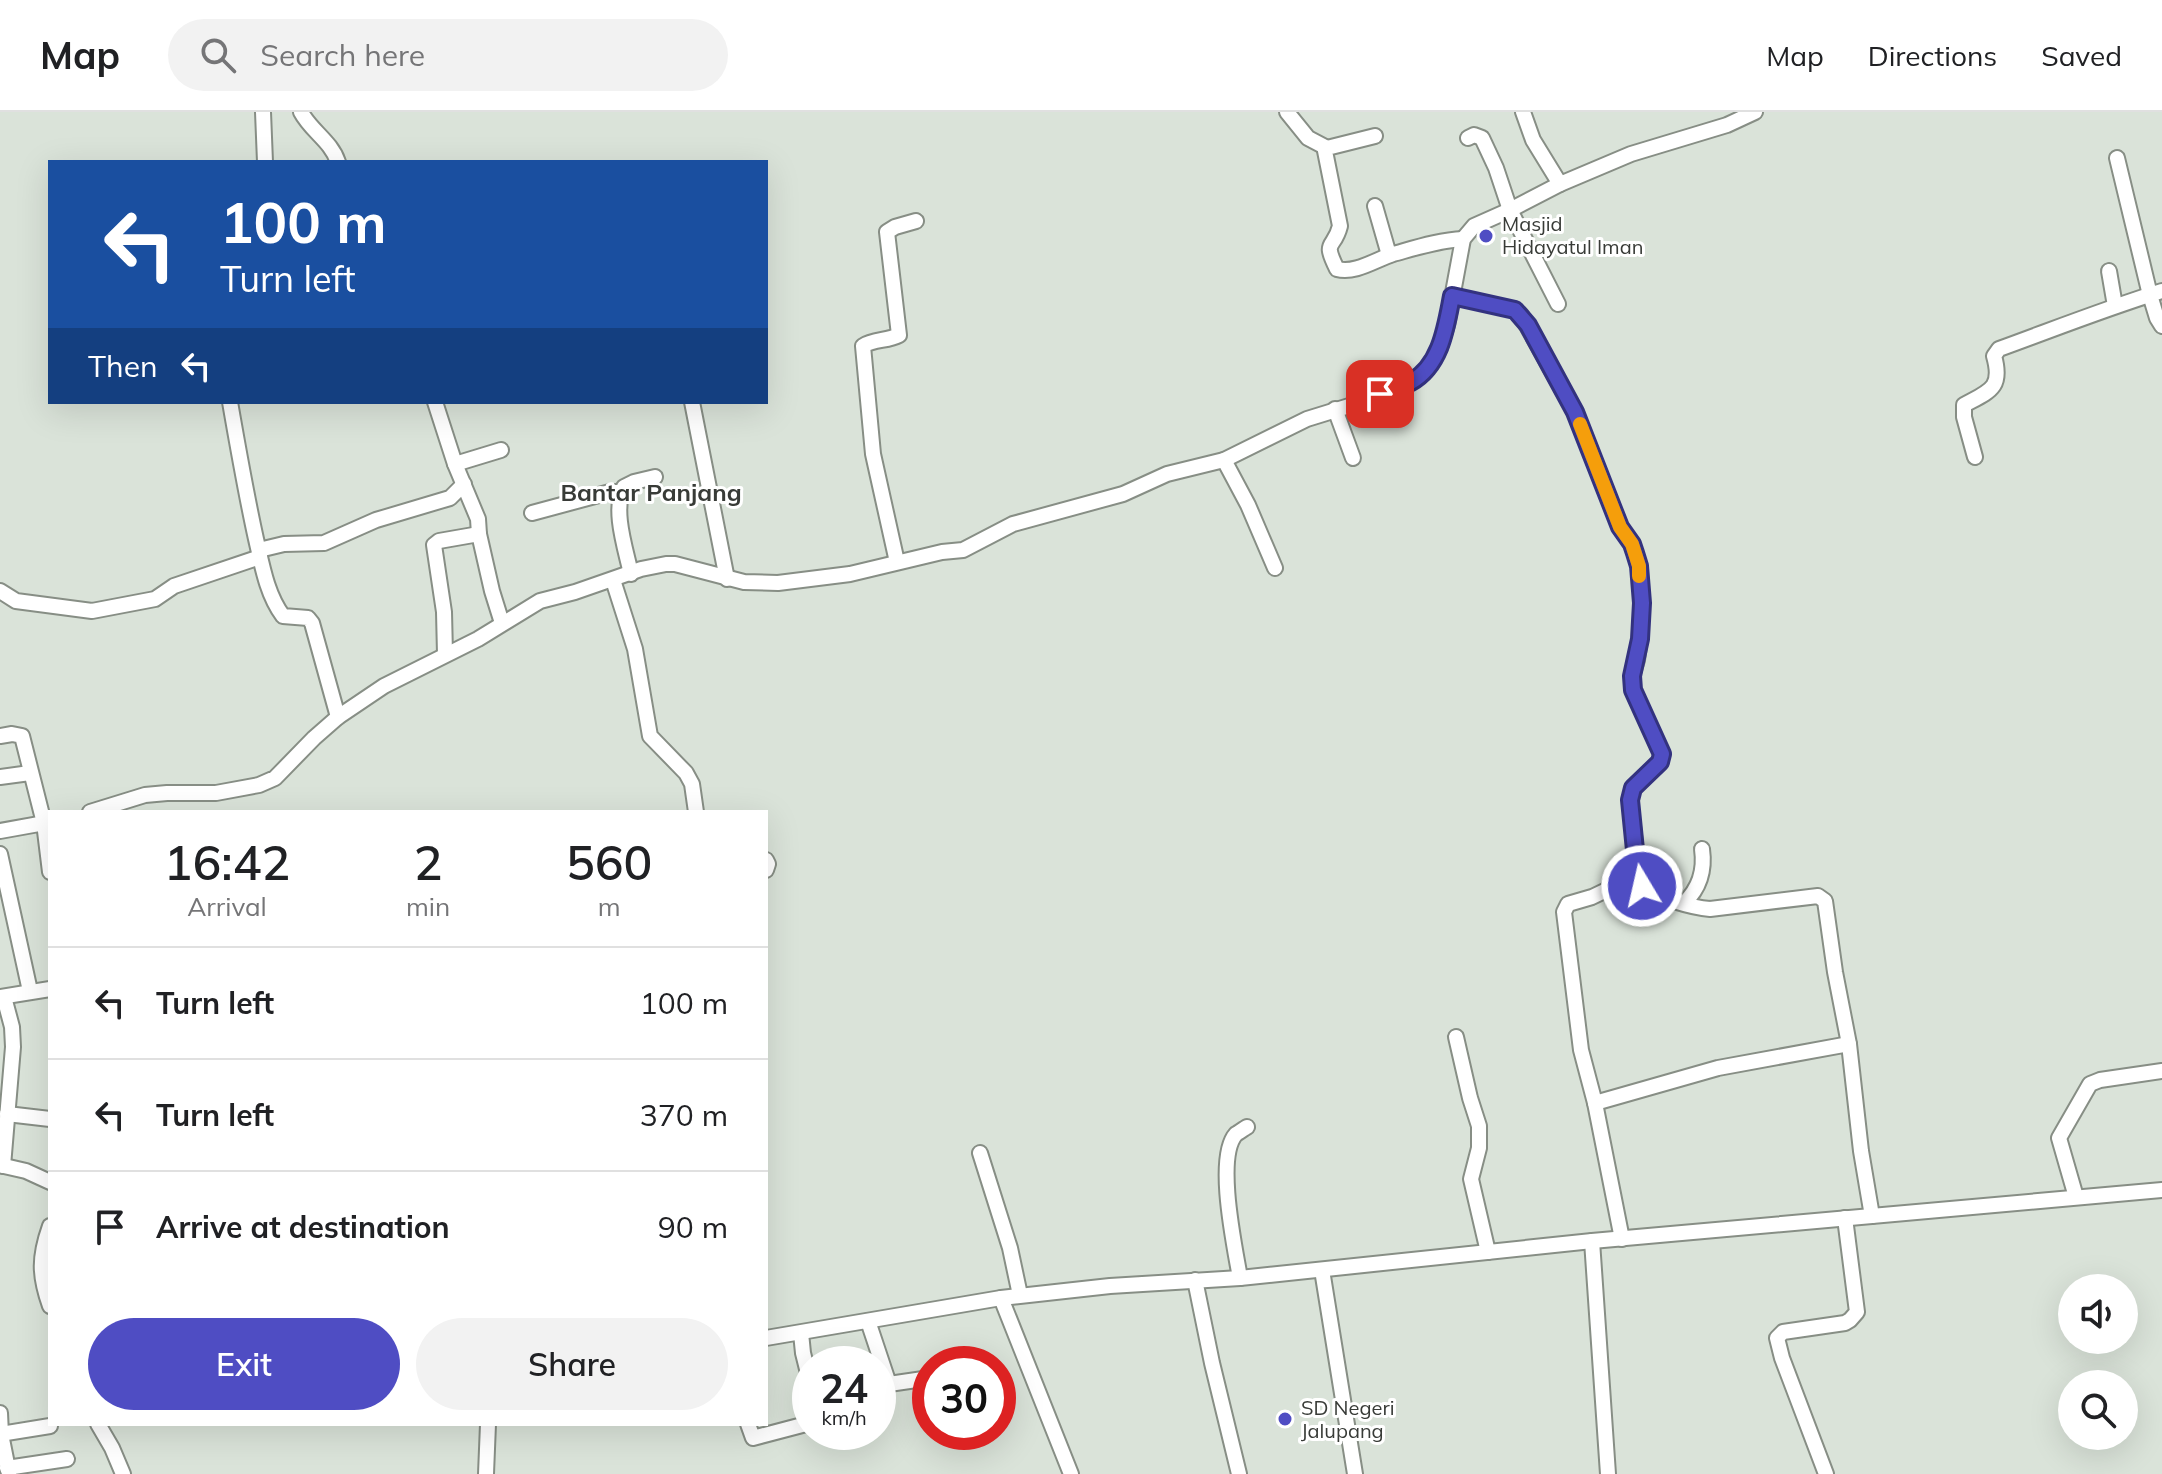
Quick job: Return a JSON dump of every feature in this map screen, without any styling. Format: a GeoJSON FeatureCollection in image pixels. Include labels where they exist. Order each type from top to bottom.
{"type":"FeatureCollection","features":[{"type":"Feature","properties":{"kind":"street"},"geometry":{"type":"LineString","coordinates":[[263,112],[265,160]]}},
{"type":"Feature","properties":{"kind":"street"},"geometry":{"type":"LineString","coordinates":[[301,112],[307,123],[331,145],[337,160]]}},
{"type":"Feature","properties":{"kind":"street"},"geometry":{"type":"LineString","coordinates":[[1287,112],[1308,138],[1327,148],[1375,136]]}},
{"type":"Feature","properties":{"kind":"street"},"geometry":{"type":"LineString","coordinates":[[1523,112],[1533,140],[1560,184]]}},
{"type":"Feature","properties":{"kind":"street"},"geometry":{"type":"LineString","coordinates":[[96,810],[145,795],[216,793],[259,785],[275,778],[338,717],[384,686],[478,639],[540,601],[652,566],[675,564],[727,579],[778,583],[850,574],[963,550],[1013,524],[1123,494],[1167,474],[1224,460],[1307,419],[1405,385],[1426,371],[1440,347],[1463,239],[1474,226],[1631,154],[1727,125],[1755,112]]}},
{"type":"Feature","properties":{"kind":"street"},"geometry":{"type":"LineString","coordinates":[[1468,138],[1474,135],[1482,138],[1510,210],[1558,304]]}},
{"type":"Feature","properties":{"kind":"street"},"geometry":{"type":"LineString","coordinates":[[1327,148],[1325,151],[1340,226],[1329,250],[1337,269],[1346,271],[1389,255],[1463,239]]}},
{"type":"Feature","properties":{"kind":"street"},"geometry":{"type":"LineString","coordinates":[[2117,158],[2156,293],[2157,318],[2162,326]]}},
{"type":"Feature","properties":{"kind":"street"},"geometry":{"type":"LineString","coordinates":[[1375,206],[1389,255]]}},
{"type":"Feature","properties":{"kind":"street"},"geometry":{"type":"LineString","coordinates":[[897,562],[873,454],[863,346],[899,335],[887,232],[916,221]]}},
{"type":"Feature","properties":{"kind":"street"},"geometry":{"type":"LineString","coordinates":[[2109,271],[2115,306]]}},
{"type":"Feature","properties":{"kind":"street"},"geometry":{"type":"LineString","coordinates":[[1975,457],[1964,417],[1964,405],[1993,388],[1998,370],[1994,356],[1999,349],[2156,293]]}},
{"type":"Feature","properties":{"kind":"street"},"geometry":{"type":"LineString","coordinates":[[1452,296],[1515,310],[1521,315],[1575,412],[1620,527],[1635,553],[1642,603],[1640,639],[1632,676],[1633,690],[1662,754],[1660,762],[1633,788],[1630,800],[1639,881],[1649,892]]}},
{"type":"Feature","properties":{"kind":"street"},"geometry":{"type":"LineString","coordinates":[[230,404],[245,489],[272,598],[285,617],[308,618],[312,623],[338,717]]}},
{"type":"Feature","properties":{"kind":"street"},"geometry":{"type":"LineString","coordinates":[[436,404],[455,464],[478,519],[492,591],[502,623]]}},
{"type":"Feature","properties":{"kind":"street"},"geometry":{"type":"LineString","coordinates":[[692,404],[727,579]]}},
{"type":"Feature","properties":{"kind":"street"},"geometry":{"type":"LineString","coordinates":[[1335,409],[1353,458]]}},
{"type":"Feature","properties":{"kind":"street"},"geometry":{"type":"LineString","coordinates":[[455,464],[501,450]]}},
{"type":"Feature","properties":{"kind":"street"},"geometry":{"type":"LineString","coordinates":[[1224,460],[1248,505],[1275,568]]}},
{"type":"Feature","properties":{"kind":"street"},"geometry":{"type":"LineString","coordinates":[[631,574],[619,512],[621,492],[634,482],[655,477]]}},
{"type":"Feature","properties":{"kind":"street"},"geometry":{"type":"LineString","coordinates":[[0,591],[16,601],[92,611],[155,599],[174,586],[284,544],[324,543],[376,520],[450,498],[464,484]]}},
{"type":"Feature","properties":{"kind":"street"},"geometry":{"type":"LineString","coordinates":[[532,513],[610,492],[621,492]]}},
{"type":"Feature","properties":{"kind":"street"},"geometry":{"type":"LineString","coordinates":[[445,654],[444,612],[434,545],[439,541],[479,534]]}},
{"type":"Feature","properties":{"kind":"street"},"geometry":{"type":"LineString","coordinates":[[613,580],[635,649],[650,736],[686,773],[692,784],[696,810]]}},
{"type":"Feature","properties":{"kind":"street"},"geometry":{"type":"LineString","coordinates":[[0,736],[22,736],[30,773],[47,822],[0,831]]}},
{"type":"Feature","properties":{"kind":"street"},"geometry":{"type":"LineString","coordinates":[[0,777],[30,773]]}},
{"type":"Feature","properties":{"kind":"street"},"geometry":{"type":"LineString","coordinates":[[1684,903],[1701,880],[1704,869],[1702,849]]}},
{"type":"Feature","properties":{"kind":"street"},"geometry":{"type":"LineString","coordinates":[[0,854],[30,991]]}},
{"type":"Feature","properties":{"kind":"street"},"geometry":{"type":"LineString","coordinates":[[1622,1239],[1595,1103],[1581,1050],[1564,912],[1568,904],[1617,885],[1710,909],[1818,896],[1823,899],[1849,1044],[1872,1216]]}},
{"type":"Feature","properties":{"kind":"street"},"geometry":{"type":"LineString","coordinates":[[48,989],[2,997],[13,1037],[2,1165],[48,1181]]}},
{"type":"Feature","properties":{"kind":"street"},"geometry":{"type":"LineString","coordinates":[[1456,1037],[1479,1126],[1479,1148],[1471,1179],[1488,1252]]}},
{"type":"Feature","properties":{"kind":"street"},"geometry":{"type":"LineString","coordinates":[[1595,1103],[1718,1068],[1849,1044]]}},
{"type":"Feature","properties":{"kind":"street"},"geometry":{"type":"LineString","coordinates":[[2076,1197],[2059,1138],[2090,1084],[2162,1071]]}},
{"type":"Feature","properties":{"kind":"street"},"geometry":{"type":"LineString","coordinates":[[7,1114],[48,1119]]}},
{"type":"Feature","properties":{"kind":"street"},"geometry":{"type":"LineString","coordinates":[[1240,1278],[1228,1206],[1227,1169],[1233,1138],[1247,1127]]}},
{"type":"Feature","properties":{"kind":"street"},"geometry":{"type":"LineString","coordinates":[[980,1153],[1010,1248],[1020,1295]]}},
{"type":"Feature","properties":{"kind":"street"},"geometry":{"type":"LineString","coordinates":[[768,1338],[1020,1295],[1240,1278],[1592,1241],[2162,1190]]}},
{"type":"Feature","properties":{"kind":"street"},"geometry":{"type":"LineString","coordinates":[[1826,1474],[1777,1338],[1783,1332],[1845,1323],[1857,1312],[1845,1218]]}},
{"type":"Feature","properties":{"kind":"street"},"geometry":{"type":"LineString","coordinates":[[48,1233],[41,1257],[41,1272],[48,1298]]}},
{"type":"Feature","properties":{"kind":"street"},"geometry":{"type":"LineString","coordinates":[[1592,1241],[1608,1474]]}},
{"type":"Feature","properties":{"kind":"street"},"geometry":{"type":"LineString","coordinates":[[1322,1270],[1355,1474]]}},
{"type":"Feature","properties":{"kind":"street"},"geometry":{"type":"LineString","coordinates":[[1195,1280],[1239,1474]]}},
{"type":"Feature","properties":{"kind":"street"},"geometry":{"type":"LineString","coordinates":[[1001,1298],[1071,1474]]}},
{"type":"Feature","properties":{"kind":"street"},"geometry":{"type":"LineString","coordinates":[[868,1321],[874,1346]]}},
{"type":"Feature","properties":{"kind":"street"},"geometry":{"type":"LineString","coordinates":[[801,1333],[802,1346]]}},
{"type":"Feature","properties":{"kind":"street"},"geometry":{"type":"LineString","coordinates":[[0,1413],[0,1434],[8,1471],[67,1459]]}},
{"type":"Feature","properties":{"kind":"street"},"geometry":{"type":"LineString","coordinates":[[0,1434],[50,1426]]}},
{"type":"Feature","properties":{"kind":"street"},"geometry":{"type":"LineString","coordinates":[[99,1426],[123,1474]]}},
{"type":"Feature","properties":{"kind":"street"},"geometry":{"type":"LineString","coordinates":[[486,1474],[488,1426]]}},
{"type":"Feature","properties":{"kind":"street"},"geometry":{"type":"LineString","coordinates":[[749,1426],[753,1438],[792,1428]]}},
{"type":"Feature","properties":{"kind":"slow traffic"},"geometry":{"type":"LineString","coordinates":[[1580,424],[1620,527],[1632,544],[1639,576]]}},
{"type":"Feature","properties":{"kind":"place","name":"Masjid Hidayatul Iman"},"geometry":{"type":"Point","coordinates":[1486,236]}},
{"type":"Feature","properties":{"kind":"place","name":"SD Negeri Jalupang"},"geometry":{"type":"Point","coordinates":[1285,1419]}},
{"type":"Feature","properties":{"kind":"district","name":"Bantar Panjang"},"geometry":{"type":"Point","coordinates":[651,493]}},
{"type":"Feature","properties":{"kind":"route"},"geometry":{"type":"LineString","coordinates":[[1380,394],[1411,382],[1426,371],[1440,347],[1452,296],[1515,310],[1521,315],[1575,412],[1605,492],[1620,527],[1632,544],[1639,566],[1642,603],[1640,639],[1632,676],[1633,690],[1662,754],[1660,762],[1633,788],[1630,800],[1637,870],[1642,886]]}}]}
